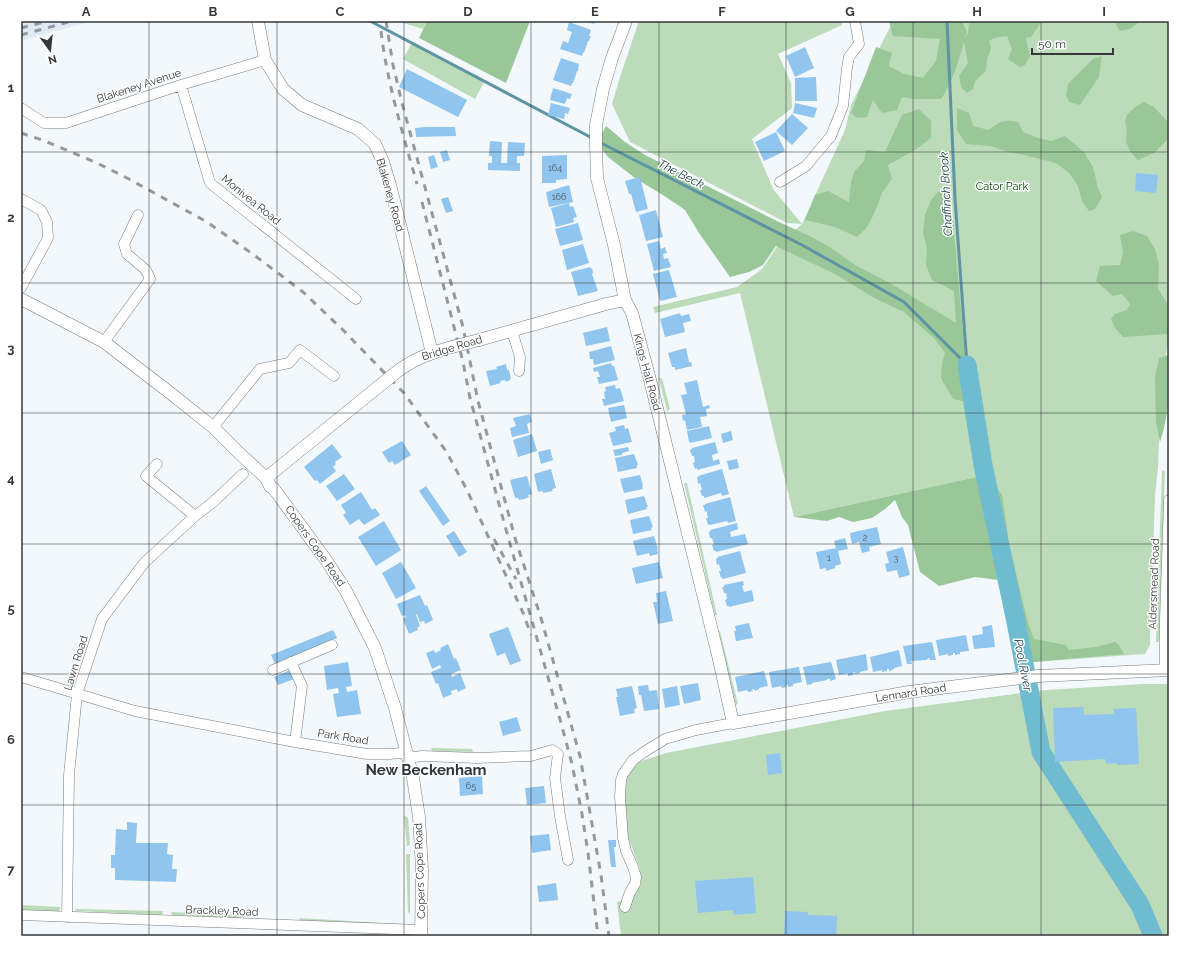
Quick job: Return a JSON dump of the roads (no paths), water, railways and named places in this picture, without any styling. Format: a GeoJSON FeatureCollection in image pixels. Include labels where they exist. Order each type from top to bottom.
{"type":"FeatureCollection","features":[{"type":"Feature","properties":{"kind":"street","name":"Blakeney Road"},"geometry":{"type":"LineString","coordinates":[[258,21],[265,60],[283,89],[302,105],[358,129],[375,144],[383,162],[390,185],[432,353]]}},
{"type":"Feature","properties":{"kind":"street","name":"Kings Hall Road"},"geometry":{"type":"LineString","coordinates":[[626,21],[612,58],[603,89],[596,125],[598,186],[614,245],[626,300],[632,313],[649,376],[718,655],[733,723]]}},
{"type":"Feature","properties":{"kind":"street"},"geometry":{"type":"LineString","coordinates":[[780,182],[806,166],[831,136],[843,106],[846,68],[849,57],[859,44],[855,21]]}},
{"type":"Feature","properties":{"kind":"street","name":"Blakeney Avenue"},"geometry":{"type":"LineString","coordinates":[[22,109],[44,123],[66,123],[181,85],[265,60]]}},
{"type":"Feature","properties":{"kind":"street","name":"Monivea Road"},"geometry":{"type":"LineString","coordinates":[[181,85],[210,183],[356,299]]}},
{"type":"Feature","properties":{"kind":"street"},"geometry":{"type":"LineString","coordinates":[[21,199],[41,210],[47,222],[48,238],[21,288]]}},
{"type":"Feature","properties":{"kind":"street"},"geometry":{"type":"LineString","coordinates":[[104,342],[150,279],[146,270],[127,254],[124,244],[138,215]]}},
{"type":"Feature","properties":{"kind":"street","name":"Copers Cope Road"},"geometry":{"type":"LineString","coordinates":[[21,299],[104,342],[213,428],[266,478],[270,486],[300,522],[346,590],[374,648],[395,708],[408,755],[413,778],[419,825],[422,869],[421,933]]}},
{"type":"Feature","properties":{"kind":"street","name":"Bridge Road"},"geometry":{"type":"LineString","coordinates":[[266,478],[409,362],[421,356],[606,304],[626,300]]}},
{"type":"Feature","properties":{"kind":"street"},"geometry":{"type":"LineString","coordinates":[[512,331],[520,357],[519,370]]}},
{"type":"Feature","properties":{"kind":"street"},"geometry":{"type":"LineString","coordinates":[[213,428],[260,369],[289,363],[300,350],[334,376]]}},
{"type":"Feature","properties":{"kind":"street"},"geometry":{"type":"LineString","coordinates":[[157,464],[146,476],[195,516]]}},
{"type":"Feature","properties":{"kind":"street","name":"Lawn Road"},"geometry":{"type":"LineString","coordinates":[[67,917],[69,775],[77,694],[102,619],[144,563],[243,474]]}},
{"type":"Feature","properties":{"kind":"street","name":"Aldersmead Road"},"geometry":{"type":"LineString","coordinates":[[1167,670],[1165,620],[1169,500]]}},
{"type":"Feature","properties":{"kind":"street"},"geometry":{"type":"LineString","coordinates":[[273,670],[332,645]]}},
{"type":"Feature","properties":{"kind":"street"},"geometry":{"type":"LineString","coordinates":[[291,662],[302,686],[295,742]]}},
{"type":"Feature","properties":{"kind":"street","name":"Lennard Road"},"geometry":{"type":"LineString","coordinates":[[625,907],[630,892],[635,884],[636,877],[626,852],[623,838],[620,797],[621,780],[623,774],[633,760],[665,739],[676,735],[733,723],[909,692],[1038,676],[1167,670]]}},
{"type":"Feature","properties":{"kind":"street","name":"Park Road"},"geometry":{"type":"LineString","coordinates":[[21,677],[135,711],[295,742],[368,754],[401,753],[415,757],[477,758],[532,756],[552,750],[558,754],[555,778],[568,860]]}},
{"type":"Feature","properties":{"kind":"street","name":"Brackley Road"},"geometry":{"type":"LineString","coordinates":[[21,915],[421,933]]}},
{"type":"Feature","properties":{"kind":"waterway","name":"The Beck"},"geometry":{"type":"LineString","coordinates":[[370,21],[594,139]]}},
{"type":"Feature","properties":{"kind":"waterway","name":"Chaffinch Brook"},"geometry":{"type":"LineString","coordinates":[[947,21],[955,199],[967,365]]}},
{"type":"Feature","properties":{"kind":"waterway","name":"The Beck"},"geometry":{"type":"LineString","coordinates":[[599,142],[802,245],[904,302],[967,365]]}},
{"type":"Feature","properties":{"kind":"waterway","name":"Pool River"},"geometry":{"type":"LineString","coordinates":[[967,365],[983,465],[1016,622],[1041,752],[1140,905],[1153,936]]}},
{"type":"Feature","properties":{"kind":"railway"},"geometry":{"type":"LineString","coordinates":[[21,28],[48,21]]}},
{"type":"Feature","properties":{"kind":"railway"},"geometry":{"type":"LineString","coordinates":[[21,35],[72,21]]}},
{"type":"Feature","properties":{"kind":"railway"},"geometry":{"type":"LineString","coordinates":[[386,21],[393,65],[402,103],[463,327],[478,401],[515,538],[541,618],[580,756],[601,875],[609,936]]}},
{"type":"Feature","properties":{"kind":"railway"},"geometry":{"type":"LineString","coordinates":[[381,31],[391,89],[417,184]]}},
{"type":"Feature","properties":{"kind":"railway"},"geometry":{"type":"LineString","coordinates":[[21,133],[45,141],[97,163],[207,222],[303,292],[343,330],[404,393],[446,451],[467,490],[524,615],[531,635]]}},
{"type":"Feature","properties":{"kind":"railway"},"geometry":{"type":"LineString","coordinates":[[422,202],[463,362],[470,398],[572,764],[588,853],[598,936]]}},
{"type":"Feature","properties":{"kind":"railway"},"geometry":{"type":"LineString","coordinates":[[494,539],[516,579]]}},
{"type":"Feature","properties":{"kind":"district","name":"New Beckenham"},"geometry":{"type":"Point","coordinates":[426,770]}},
{"type":"Feature","properties":{"kind":"park label","name":"Cator Park"},"geometry":{"type":"Point","coordinates":[1002,186]}}]}
